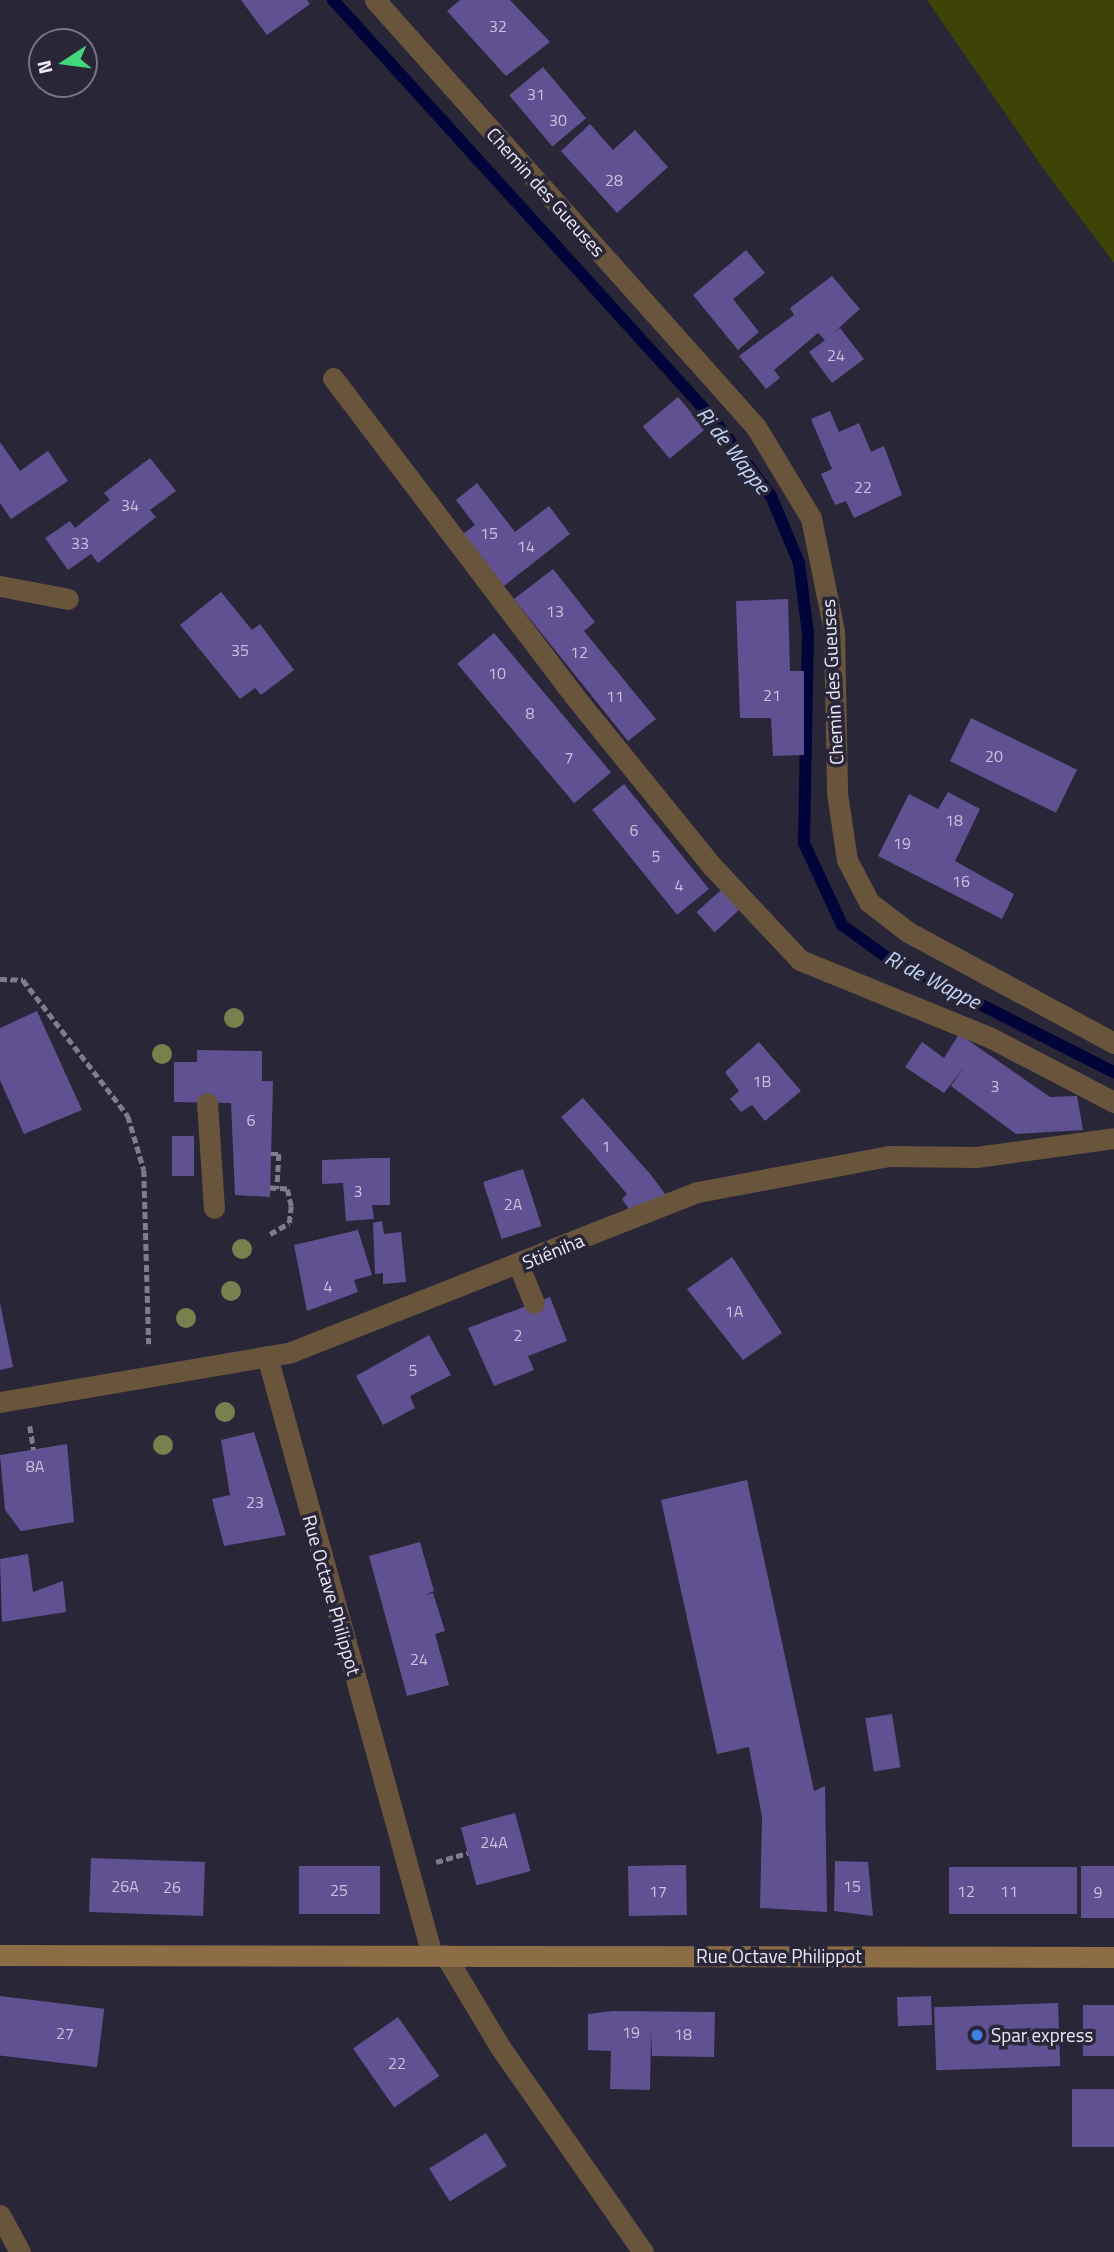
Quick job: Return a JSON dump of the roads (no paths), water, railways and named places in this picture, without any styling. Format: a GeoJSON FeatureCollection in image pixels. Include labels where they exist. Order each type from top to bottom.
{"type":"FeatureCollection","features":[{"type":"Feature","properties":{"kind":"street","name":"Chemin des Gueuses"},"geometry":{"type":"LineString","coordinates":[[375,0],[756,427],[811,518],[834,631],[837,793],[847,860],[869,902],[908,932],[1114,1042]]}},
{"type":"Feature","properties":{"kind":"street"},"geometry":{"type":"LineString","coordinates":[[333,378],[575,697],[712,866],[800,960],[990,1038],[1114,1102]]}},
{"type":"Feature","properties":{"kind":"street"},"geometry":{"type":"LineString","coordinates":[[0,586],[68,599]]}},
{"type":"Feature","properties":{"kind":"street"},"geometry":{"type":"LineString","coordinates":[[213,1106],[214,1208]]}},
{"type":"Feature","properties":{"kind":"street","name":"Stiéniha"},"geometry":{"type":"LineString","coordinates":[[0,1402],[150,1373],[267,1356],[400,1313],[698,1192],[777,1174],[889,1156],[976,1157],[1114,1138]]}},
{"type":"Feature","properties":{"kind":"street"},"geometry":{"type":"LineString","coordinates":[[519,1264],[534,1303]]}},
{"type":"Feature","properties":{"kind":"street","name":"Rue Octave Philippot"},"geometry":{"type":"LineString","coordinates":[[267,1356],[438,1955],[643,2252]]}},
{"type":"Feature","properties":{"kind":"street","name":"Rue Octave Philippot"},"geometry":{"type":"LineString","coordinates":[[0,1955],[1114,1957]]}},
{"type":"Feature","properties":{"kind":"street"},"geometry":{"type":"LineString","coordinates":[[0,2215],[20,2252]]}},
{"type":"Feature","properties":{"kind":"waterway","name":"Ri de Wappe"},"geometry":{"type":"LineString","coordinates":[[333,0],[715,421],[771,496],[799,563],[808,633],[804,843],[842,925],[885,956],[1114,1072]]}},
{"type":"Feature","properties":{"kind":"place","name":"Spar express"},"geometry":{"type":"Point","coordinates":[977,2035]}}]}
